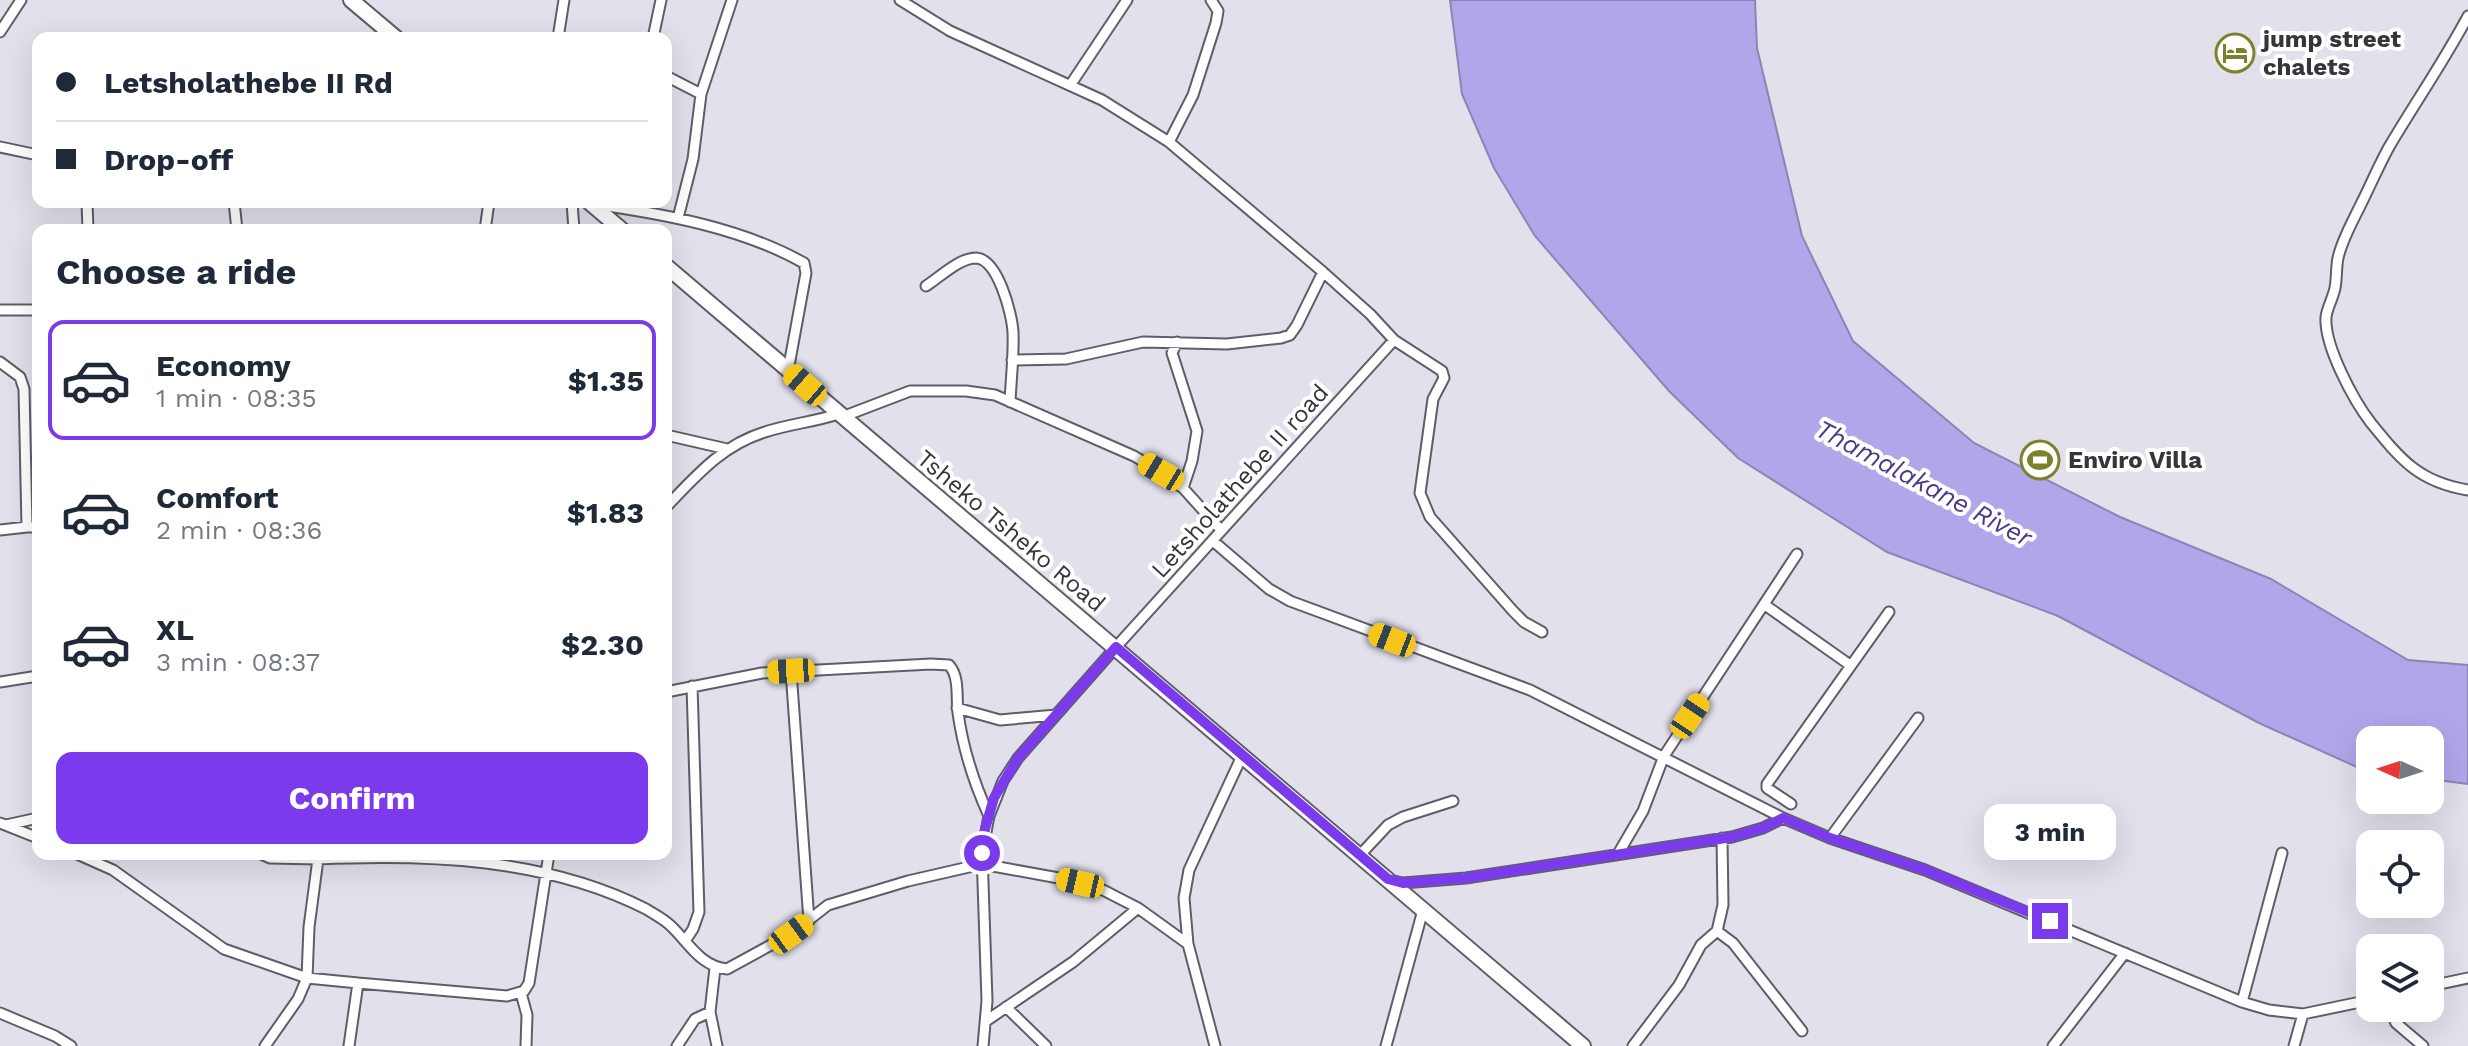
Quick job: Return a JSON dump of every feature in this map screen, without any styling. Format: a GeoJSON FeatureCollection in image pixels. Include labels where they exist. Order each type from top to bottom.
{"type":"FeatureCollection","features":[{"type":"Feature","properties":{"kind":"highway"},"geometry":{"type":"LineString","coordinates":[[351,0],[389,32]]}},
{"type":"Feature","properties":{"kind":"highway"},"geometry":{"type":"LineString","coordinates":[[596,208],[615,224]]}},
{"type":"Feature","properties":{"kind":"highway","name":"Tsheko Tsheko Road"},"geometry":{"type":"LineString","coordinates":[[672,271],[1583,1046]]}},
{"type":"Feature","properties":{"kind":"street"},"geometry":{"type":"LineString","coordinates":[[0,32],[21,0]]}},
{"type":"Feature","properties":{"kind":"street"},"geometry":{"type":"LineString","coordinates":[[559,32],[564,0]]}},
{"type":"Feature","properties":{"kind":"street"},"geometry":{"type":"LineString","coordinates":[[654,32],[661,0]]}},
{"type":"Feature","properties":{"kind":"street"},"geometry":{"type":"LineString","coordinates":[[678,218],[693,159],[701,94],[732,0]]}},
{"type":"Feature","properties":{"kind":"street"},"geometry":{"type":"LineString","coordinates":[[900,0],[950,31],[1071,84],[1131,116],[1169,142],[1323,272],[1394,340],[1444,374],[1433,399],[1429,424],[1420,493],[1425,511],[1513,611],[1524,622],[1542,632]]}},
{"type":"Feature","properties":{"kind":"street"},"geometry":{"type":"LineString","coordinates":[[1071,84],[1127,0]]}},
{"type":"Feature","properties":{"kind":"street"},"geometry":{"type":"LineString","coordinates":[[1169,142],[1196,87],[1216,23],[1218,11],[1211,0]]}},
{"type":"Feature","properties":{"kind":"street"},"geometry":{"type":"LineString","coordinates":[[2468,16],[2389,147],[2351,224],[2338,257],[2335,289],[2326,318],[2329,338],[2342,372],[2365,415],[2388,444],[2423,477],[2468,490]]}},
{"type":"Feature","properties":{"kind":"street"},"geometry":{"type":"LineString","coordinates":[[672,79],[701,94]]}},
{"type":"Feature","properties":{"kind":"street"},"geometry":{"type":"LineString","coordinates":[[0,147],[32,154]]}},
{"type":"Feature","properties":{"kind":"street"},"geometry":{"type":"LineString","coordinates":[[619,208],[678,218],[740,237],[806,265],[788,371]]}},
{"type":"Feature","properties":{"kind":"street"},"geometry":{"type":"LineString","coordinates":[[926,286],[969,259],[981,259],[993,267],[1013,329],[1010,402]]}},
{"type":"Feature","properties":{"kind":"street"},"geometry":{"type":"LineString","coordinates":[[1012,360],[1066,359],[1143,342],[1247,342],[1281,338],[1290,335],[1323,272]]}},
{"type":"Feature","properties":{"kind":"street"},"geometry":{"type":"LineString","coordinates":[[0,310],[32,310]]}},
{"type":"Feature","properties":{"kind":"street","name":"Letsholathebe II road"},"geometry":{"type":"LineString","coordinates":[[989,816],[994,798],[1018,758],[1394,340]]}},
{"type":"Feature","properties":{"kind":"street"},"geometry":{"type":"LineString","coordinates":[[1177,342],[1172,353],[1197,431],[1183,488]]}},
{"type":"Feature","properties":{"kind":"street"},"geometry":{"type":"LineString","coordinates":[[0,362],[20,377],[24,389],[27,527]]}},
{"type":"Feature","properties":{"kind":"street"},"geometry":{"type":"LineString","coordinates":[[672,501],[704,467],[727,449],[767,431],[840,416],[896,395],[930,389],[981,393],[1010,402],[1134,456],[1183,488],[1221,530]]}},
{"type":"Feature","properties":{"kind":"street"},"geometry":{"type":"LineString","coordinates":[[672,436],[727,449]]}},
{"type":"Feature","properties":{"kind":"street"},"geometry":{"type":"LineString","coordinates":[[0,530],[32,527]]}},
{"type":"Feature","properties":{"kind":"street"},"geometry":{"type":"LineString","coordinates":[[1213,541],[1269,589],[1290,601],[1530,690],[1783,818],[1830,838],[1925,870],[2242,1002],[2269,1010],[2303,1014],[2356,1003]]}},
{"type":"Feature","properties":{"kind":"street"},"geometry":{"type":"LineString","coordinates":[[1618,854],[1643,811],[1664,756],[1797,554]]}},
{"type":"Feature","properties":{"kind":"street"},"geometry":{"type":"LineString","coordinates":[[1765,605],[1850,665]]}},
{"type":"Feature","properties":{"kind":"street"},"geometry":{"type":"LineString","coordinates":[[1791,804],[1767,788],[1767,784],[1889,612]]}},
{"type":"Feature","properties":{"kind":"street"},"geometry":{"type":"LineString","coordinates":[[672,691],[762,673],[949,665],[956,677],[957,708],[971,771],[989,816],[982,864],[986,1021],[983,1046]]}},
{"type":"Feature","properties":{"kind":"street"},"geometry":{"type":"LineString","coordinates":[[791,671],[809,921]]}},
{"type":"Feature","properties":{"kind":"street"},"geometry":{"type":"LineString","coordinates":[[0,682],[32,677]]}},
{"type":"Feature","properties":{"kind":"street"},"geometry":{"type":"LineString","coordinates":[[685,941],[699,912],[692,686]]}},
{"type":"Feature","properties":{"kind":"street"},"geometry":{"type":"LineString","coordinates":[[957,708],[1000,720],[1056,715]]}},
{"type":"Feature","properties":{"kind":"street"},"geometry":{"type":"LineString","coordinates":[[1830,838],[1918,718]]}},
{"type":"Feature","properties":{"kind":"street"},"geometry":{"type":"LineString","coordinates":[[1215,1046],[1188,944],[1184,898],[1189,870],[1242,756]]}},
{"type":"Feature","properties":{"kind":"street"},"geometry":{"type":"LineString","coordinates":[[1360,855],[1388,825],[1453,801]]}},
{"type":"Feature","properties":{"kind":"street"},"geometry":{"type":"LineString","coordinates":[[1388,879],[1403,883],[1438,881],[1722,838],[1750,833],[1783,818]]}},
{"type":"Feature","properties":{"kind":"street"},"geometry":{"type":"LineString","coordinates":[[2,824],[32,819]]}},
{"type":"Feature","properties":{"kind":"street"},"geometry":{"type":"LineString","coordinates":[[2,824],[32,836]]}},
{"type":"Feature","properties":{"kind":"street"},"geometry":{"type":"LineString","coordinates":[[1633,1046],[1679,985],[1701,945],[1717,931],[1723,905],[1722,838]]}},
{"type":"Feature","properties":{"kind":"street"},"geometry":{"type":"LineString","coordinates":[[2242,1002],[2282,853]]}},
{"type":"Feature","properties":{"kind":"street"},"geometry":{"type":"LineString","coordinates":[[90,860],[113,870],[224,949],[307,978],[507,996],[521,993],[529,983],[548,860]]}},
{"type":"Feature","properties":{"kind":"street"},"geometry":{"type":"LineString","coordinates":[[265,1046],[298,999],[307,978],[309,927],[318,860]]}},
{"type":"Feature","properties":{"kind":"street"},"geometry":{"type":"LineString","coordinates":[[440,860],[513,866],[615,895],[669,923],[696,954],[715,968],[727,969],[736,965],[791,934],[838,901],[982,864],[1103,890],[1138,908],[1188,944]]}},
{"type":"Feature","properties":{"kind":"street"},"geometry":{"type":"LineString","coordinates":[[986,1021],[1073,962],[1138,908]]}},
{"type":"Feature","properties":{"kind":"street"},"geometry":{"type":"LineString","coordinates":[[1386,1046],[1423,910]]}},
{"type":"Feature","properties":{"kind":"street"},"geometry":{"type":"LineString","coordinates":[[1717,931],[1733,943],[1802,1031]]}},
{"type":"Feature","properties":{"kind":"street"},"geometry":{"type":"LineString","coordinates":[[2053,1046],[2125,953]]}},
{"type":"Feature","properties":{"kind":"street"},"geometry":{"type":"LineString","coordinates":[[715,968],[710,1012],[717,1046]]}},
{"type":"Feature","properties":{"kind":"street"},"geometry":{"type":"LineString","coordinates":[[2444,983],[2468,978]]}},
{"type":"Feature","properties":{"kind":"street"},"geometry":{"type":"LineString","coordinates":[[349,1046],[358,983]]}},
{"type":"Feature","properties":{"kind":"street"},"geometry":{"type":"LineString","coordinates":[[521,993],[527,1015],[526,1046]]}},
{"type":"Feature","properties":{"kind":"street"},"geometry":{"type":"LineString","coordinates":[[1006,1007],[1046,1046]]}},
{"type":"Feature","properties":{"kind":"street"},"geometry":{"type":"LineString","coordinates":[[677,1046],[695,1019],[710,1012]]}},
{"type":"Feature","properties":{"kind":"street"},"geometry":{"type":"LineString","coordinates":[[0,1013],[71,1046]]}},
{"type":"Feature","properties":{"kind":"street"},"geometry":{"type":"LineString","coordinates":[[2294,1046],[2303,1014]]}},
{"type":"Feature","properties":{"kind":"street"},"geometry":{"type":"LineString","coordinates":[[2396,1022],[2423,1046]]}},
{"type":"Feature","properties":{"kind":"water","name":"Thamalakane River"},"geometry":{"type":"Polygon","coordinates":[[[1450,0],[1755,0],[1757,48],[1802,236],[1853,341],[1974,443],[2120,517],[2271,579],[2408,660],[2468,665],[2468,784],[2444,781],[2444,726],[2356,726],[2356,767],[2259,723],[2058,616],[1887,552],[1738,458],[1669,391],[1535,236],[1494,168],[1462,94],[1450,0]]]}},
{"type":"Feature","properties":{"kind":"place","name":"jump street chalets"},"geometry":{"type":"Point","coordinates":[2235,53]}},
{"type":"Feature","properties":{"kind":"place","name":"Enviro Villa"},"geometry":{"type":"Point","coordinates":[2040,460]}},
{"type":"Feature","properties":{"kind":"route"},"geometry":{"type":"LineString","coordinates":[[982,853],[994,798],[1003,781],[1018,758],[1116,647],[1388,879],[1403,883],[1466,878],[1732,837],[1750,833],[1783,818],[1830,838],[1925,870],[2050,921]]}}]}
